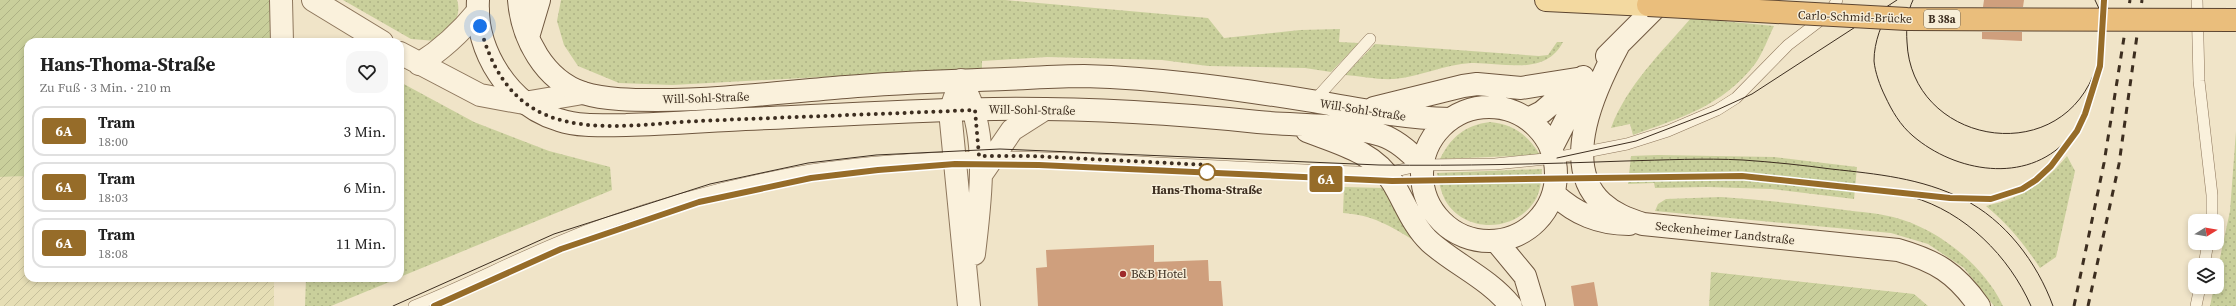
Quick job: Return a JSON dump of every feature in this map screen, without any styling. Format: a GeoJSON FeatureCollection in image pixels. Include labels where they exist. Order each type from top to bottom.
{"type":"FeatureCollection","features":[{"type":"Feature","properties":{"kind":"highway","name":"Carlo-Schmid-Brücke"},"geometry":{"type":"LineString","coordinates":[[1656,3],[1907,19],[2236,20]]}},
{"type":"Feature","properties":{"kind":"main road"},"geometry":{"type":"LineString","coordinates":[[281,0],[282,38]]}},
{"type":"Feature","properties":{"kind":"main road"},"geometry":{"type":"LineString","coordinates":[[313,0],[375,38]]}},
{"type":"Feature","properties":{"kind":"main road","name":"Will-Sohl-Straße"},"geometry":{"type":"LineString","coordinates":[[519,0],[520,15],[533,50],[550,73],[563,83],[583,93],[606,98],[635,100],[690,100],[761,96],[846,87],[961,80],[1084,76],[1183,83],[1414,118],[1450,119]]}},
{"type":"Feature","properties":{"kind":"main road"},"geometry":{"type":"LineString","coordinates":[[528,37],[539,0]]}},
{"type":"Feature","properties":{"kind":"main road","name":"Carlo-Schmid-Brücke"},"geometry":{"type":"LineString","coordinates":[[1546,0],[1656,3]]}},
{"type":"Feature","properties":{"kind":"main road","name":"Seckenheimer Landstraße"},"geometry":{"type":"LineString","coordinates":[[1528,119],[1542,112],[1583,78],[1618,46],[1656,3]]}},
{"type":"Feature","properties":{"kind":"main road"},"geometry":{"type":"LineString","coordinates":[[419,64],[439,52],[459,34],[476,4]]}},
{"type":"Feature","properties":{"kind":"main road","name":"Will-Sohl-Straße"},"geometry":{"type":"LineString","coordinates":[[476,4],[484,43],[498,73],[510,90],[524,103],[536,110],[558,120],[587,125],[975,110],[1045,109],[1189,115],[1293,125],[1343,126],[1384,136],[1409,151],[1422,166]]}},
{"type":"Feature","properties":{"kind":"main road","name":"Seckenheimer Landstraße"},"geometry":{"type":"LineString","coordinates":[[1618,46],[1595,94],[1587,120],[1582,154],[1586,178],[1591,189],[1601,203],[1618,215],[1642,224],[1898,250],[1924,258],[1948,272],[1968,291],[1979,306]]}},
{"type":"Feature","properties":{"kind":"main road"},"geometry":{"type":"LineString","coordinates":[[404,55],[480,95],[524,103],[583,93]]}},
{"type":"Feature","properties":{"kind":"main road","name":"Seckenheimer Landstraße"},"geometry":{"type":"LineString","coordinates":[[1553,154],[1571,110],[1607,67]]}},
{"type":"Feature","properties":{"kind":"main road"},"geometry":{"type":"LineString","coordinates":[[1362,110],[1463,86],[1477,84],[1521,88],[1583,78]]}},
{"type":"Feature","properties":{"kind":"main road"},"geometry":{"type":"LineString","coordinates":[[961,80],[975,110],[985,163],[969,298]]}},
{"type":"Feature","properties":{"kind":"main road"},"geometry":{"type":"LineString","coordinates":[[961,80],[950,111],[969,298]]}},
{"type":"Feature","properties":{"kind":"main road"},"geometry":{"type":"LineString","coordinates":[[1495,107],[1512,111],[1528,119],[1542,132],[1553,154],[1556,178],[1554,194],[1547,208],[1537,221],[1525,231],[1511,238],[1496,241],[1481,241],[1466,238],[1452,231],[1441,221],[1425,196],[1422,181],[1422,166],[1426,149],[1434,134],[1450,119],[1471,108],[1495,107]]}},
{"type":"Feature","properties":{"kind":"main road"},"geometry":{"type":"LineString","coordinates":[[985,163],[1012,130],[1045,109]]}},
{"type":"Feature","properties":{"kind":"main road"},"geometry":{"type":"LineString","coordinates":[[1293,125],[1368,156],[1387,174],[1416,226],[1430,242],[1487,282],[1511,306]]}},
{"type":"Feature","properties":{"kind":"main road"},"geometry":{"type":"LineString","coordinates":[[1554,194],[1568,207],[1588,218],[1611,224],[1642,224]]}},
{"type":"Feature","properties":{"kind":"main road"},"geometry":{"type":"LineString","coordinates":[[1496,241],[1524,276],[1534,306]]}},
{"type":"Feature","properties":{"kind":"lane"},"geometry":{"type":"LineString","coordinates":[[414,306],[556,242],[634,214],[698,196],[810,171],[877,162],[954,157],[985,163],[1030,156],[1387,174],[1422,166],[1495,164],[1553,154],[1582,154],[1636,141],[1717,110],[1742,93],[1788,45],[1830,13],[1837,0]]}},
{"type":"Feature","properties":{"kind":"lane"},"geometry":{"type":"LineString","coordinates":[[2197,0],[2199,81],[2212,195],[2212,214]]}},
{"type":"Feature","properties":{"kind":"lane"},"geometry":{"type":"LineString","coordinates":[[1313,102],[1370,39]]}},
{"type":"Feature","properties":{"kind":"lane"},"geometry":{"type":"LineString","coordinates":[[2196,306],[2199,294]]}},
{"type":"Feature","properties":{"kind":"shaded area"},"geometry":{"type":"Polygon","coordinates":[[[24,176],[24,282],[274,282],[274,306],[0,306],[0,177],[24,176]]]}},
{"type":"Feature","properties":{"kind":"green space"},"geometry":{"type":"Polygon","coordinates":[[[0,0],[275,0],[274,38],[24,38],[24,176],[0,177],[0,0]]]}},
{"type":"Feature","properties":{"kind":"green space"},"geometry":{"type":"Polygon","coordinates":[[[343,0],[457,0],[458,13],[450,28],[436,41],[411,39],[343,0]]]}},
{"type":"Feature","properties":{"kind":"green space"},"geometry":{"type":"Polygon","coordinates":[[[561,0],[1005,0],[1208,18],[1224,38],[1300,30],[1340,29],[1339,42],[1359,43],[1331,72],[1305,68],[1208,66],[1162,60],[1047,57],[982,61],[982,71],[914,72],[672,85],[619,83],[578,66],[564,45],[557,21],[561,0]]]}},
{"type":"Feature","properties":{"kind":"green space"},"geometry":{"type":"Polygon","coordinates":[[[1691,18],[1774,26],[1755,64],[1742,79],[1714,101],[1684,116],[1633,135],[1630,124],[1611,128],[1618,112],[1635,84],[1691,18]]]}},
{"type":"Feature","properties":{"kind":"green space"},"geometry":{"type":"Polygon","coordinates":[[[1557,42],[1563,42],[1555,53],[1545,60],[1534,64],[1461,64],[1413,76],[1394,79],[1345,75],[1375,44],[1539,56],[1548,55],[1557,42]]]}},
{"type":"Feature","properties":{"kind":"green space"},"geometry":{"type":"Polygon","coordinates":[[[404,84],[474,122],[549,151],[610,167],[612,190],[404,275],[404,84]]]}},
{"type":"Feature","properties":{"kind":"green space"},"geometry":{"type":"Polygon","coordinates":[[[1490,122],[1513,128],[1525,136],[1540,155],[1440,159],[1449,144],[1460,133],[1473,126],[1490,122]]]}},
{"type":"Feature","properties":{"kind":"green space"},"geometry":{"type":"Polygon","coordinates":[[[2236,131],[2236,306],[2210,306],[2213,294],[2224,294],[2224,258],[2220,258],[2222,250],[2224,250],[2224,239],[2230,211],[2236,131]]]}},
{"type":"Feature","properties":{"kind":"green space"},"geometry":{"type":"Polygon","coordinates":[[[1631,156],[1774,157],[1857,167],[1854,199],[1772,189],[1707,187],[1655,188],[1654,183],[1628,184],[1631,156]]]}},
{"type":"Feature","properties":{"kind":"green space"},"geometry":{"type":"Polygon","coordinates":[[[2067,156],[2075,171],[2056,257],[2040,268],[2015,235],[1986,206],[2022,194],[2049,175],[2067,156]]]}},
{"type":"Feature","properties":{"kind":"green space"},"geometry":{"type":"Polygon","coordinates":[[[1542,169],[1538,194],[1534,202],[1525,212],[1502,224],[1489,225],[1464,219],[1453,211],[1445,200],[1437,173],[1542,169]]]}},
{"type":"Feature","properties":{"kind":"green space"},"geometry":{"type":"Polygon","coordinates":[[[1344,187],[1383,188],[1402,224],[1415,241],[1381,222],[1363,216],[1343,213],[1344,187]]]}},
{"type":"Feature","properties":{"kind":"green space"},"geometry":{"type":"Polygon","coordinates":[[[1721,197],[1798,204],[1875,214],[1910,222],[1942,239],[1971,262],[1984,276],[2003,306],[1994,306],[1964,268],[1928,244],[1891,233],[1655,211],[1658,204],[1666,199],[1721,197]]]}},
{"type":"Feature","properties":{"kind":"green space"},"geometry":{"type":"Polygon","coordinates":[[[1711,272],[1914,294],[1928,306],[1709,306],[1711,272]]]}},
{"type":"Feature","properties":{"kind":"green space"},"geometry":{"type":"Polygon","coordinates":[[[306,282],[389,282],[331,306],[305,306],[306,282]]]}},
{"type":"Feature","properties":{"kind":"building"},"geometry":{"type":"Polygon","coordinates":[[[1984,0],[2024,0],[2023,7],[1983,7],[1984,0]]]}},
{"type":"Feature","properties":{"kind":"building"},"geometry":{"type":"Polygon","coordinates":[[[1982,32],[2022,32],[2022,41],[1982,39],[1982,32]]]}},
{"type":"Feature","properties":{"kind":"building","name":"B&B Hotel"},"geometry":{"type":"Polygon","coordinates":[[[1154,245],[1154,262],[1208,260],[1209,281],[1221,281],[1223,306],[1038,306],[1036,268],[1047,267],[1046,250],[1154,245]]]}},
{"type":"Feature","properties":{"kind":"building"},"geometry":{"type":"Polygon","coordinates":[[[1594,282],[1598,306],[1574,306],[1571,286],[1594,282]]]}},
{"type":"Feature","properties":{"kind":"tram line"},"geometry":{"type":"LineString","coordinates":[[1557,158],[1636,141],[1717,110],[1752,94],[1897,0]]}},
{"type":"Feature","properties":{"kind":"tram line"},"geometry":{"type":"LineString","coordinates":[[1913,0],[1908,15],[1907,42],[1915,76],[1932,103],[1957,121],[1987,132],[2018,133],[2048,124],[2074,106],[2093,76]]}},
{"type":"Feature","properties":{"kind":"tram line"},"geometry":{"type":"LineString","coordinates":[[2095,0],[2103,17]]}},
{"type":"Feature","properties":{"kind":"tram line"},"geometry":{"type":"LineString","coordinates":[[434,306],[561,249],[699,202],[811,179],[878,170],[955,164],[1024,164],[1392,181],[1742,176],[1950,198],[1991,199],[2022,189],[2036,180],[2051,166],[2077,131],[2085,115],[2100,66],[2104,0]]}},
{"type":"Feature","properties":{"kind":"tram line","name":"6A"},"geometry":{"type":"LineString","coordinates":[[434,306],[486,284],[561,249],[636,222],[699,202],[811,178],[878,170],[955,164],[1039,165],[1392,181],[1624,176],[1742,176],[1858,187],[1965,200],[1991,199],[2005,196],[2022,189],[2036,180],[2051,166],[2077,131],[2085,114],[2100,66],[2104,26],[2104,0]]}},
{"type":"Feature","properties":{"kind":"tram line"},"geometry":{"type":"LineString","coordinates":[[1890,6],[1881,26],[1874,54],[1874,61],[1883,92],[1890,107],[1900,122],[1913,136],[1930,148],[1949,158],[1969,165],[1990,168],[2011,168],[2032,163],[2050,154],[2067,140]]}},
{"type":"Feature","properties":{"kind":"tram line"},"geometry":{"type":"LineString","coordinates":[[393,306],[554,234],[710,184],[808,163],[876,155],[1000,149],[1379,165],[1728,159],[1882,175],[1931,186],[1947,192],[1963,199],[1993,218],[2006,230],[2029,258],[2053,306]]}},
{"type":"Feature","properties":{"kind":"tram line"},"geometry":{"type":"LineString","coordinates":[[1912,197],[1950,213],[1983,238],[1998,253],[2011,270],[2031,306]]}},
{"type":"Feature","properties":{"kind":"railway"},"geometry":{"type":"LineString","coordinates":[[2074,306],[2104,163],[2130,0]]}},
{"type":"Feature","properties":{"kind":"railway"},"geometry":{"type":"LineString","coordinates":[[2088,306],[2119,164],[2142,0]]}},
{"type":"Feature","properties":{"kind":"place","name":"Hans-Thoma-Straße"},"geometry":{"type":"Point","coordinates":[1207,172]}},
{"type":"Feature","properties":{"kind":"place","name":"B&B Hotel"},"geometry":{"type":"Point","coordinates":[1123,274]}},
{"type":"Feature","properties":{"kind":"route"},"geometry":{"type":"LineString","coordinates":[[480,26],[484,43],[490,57],[498,73],[510,90],[546,116],[569,123],[587,125],[640,124],[975,110],[979,156],[1030,156],[1208,165],[1207,172]]}}]}
